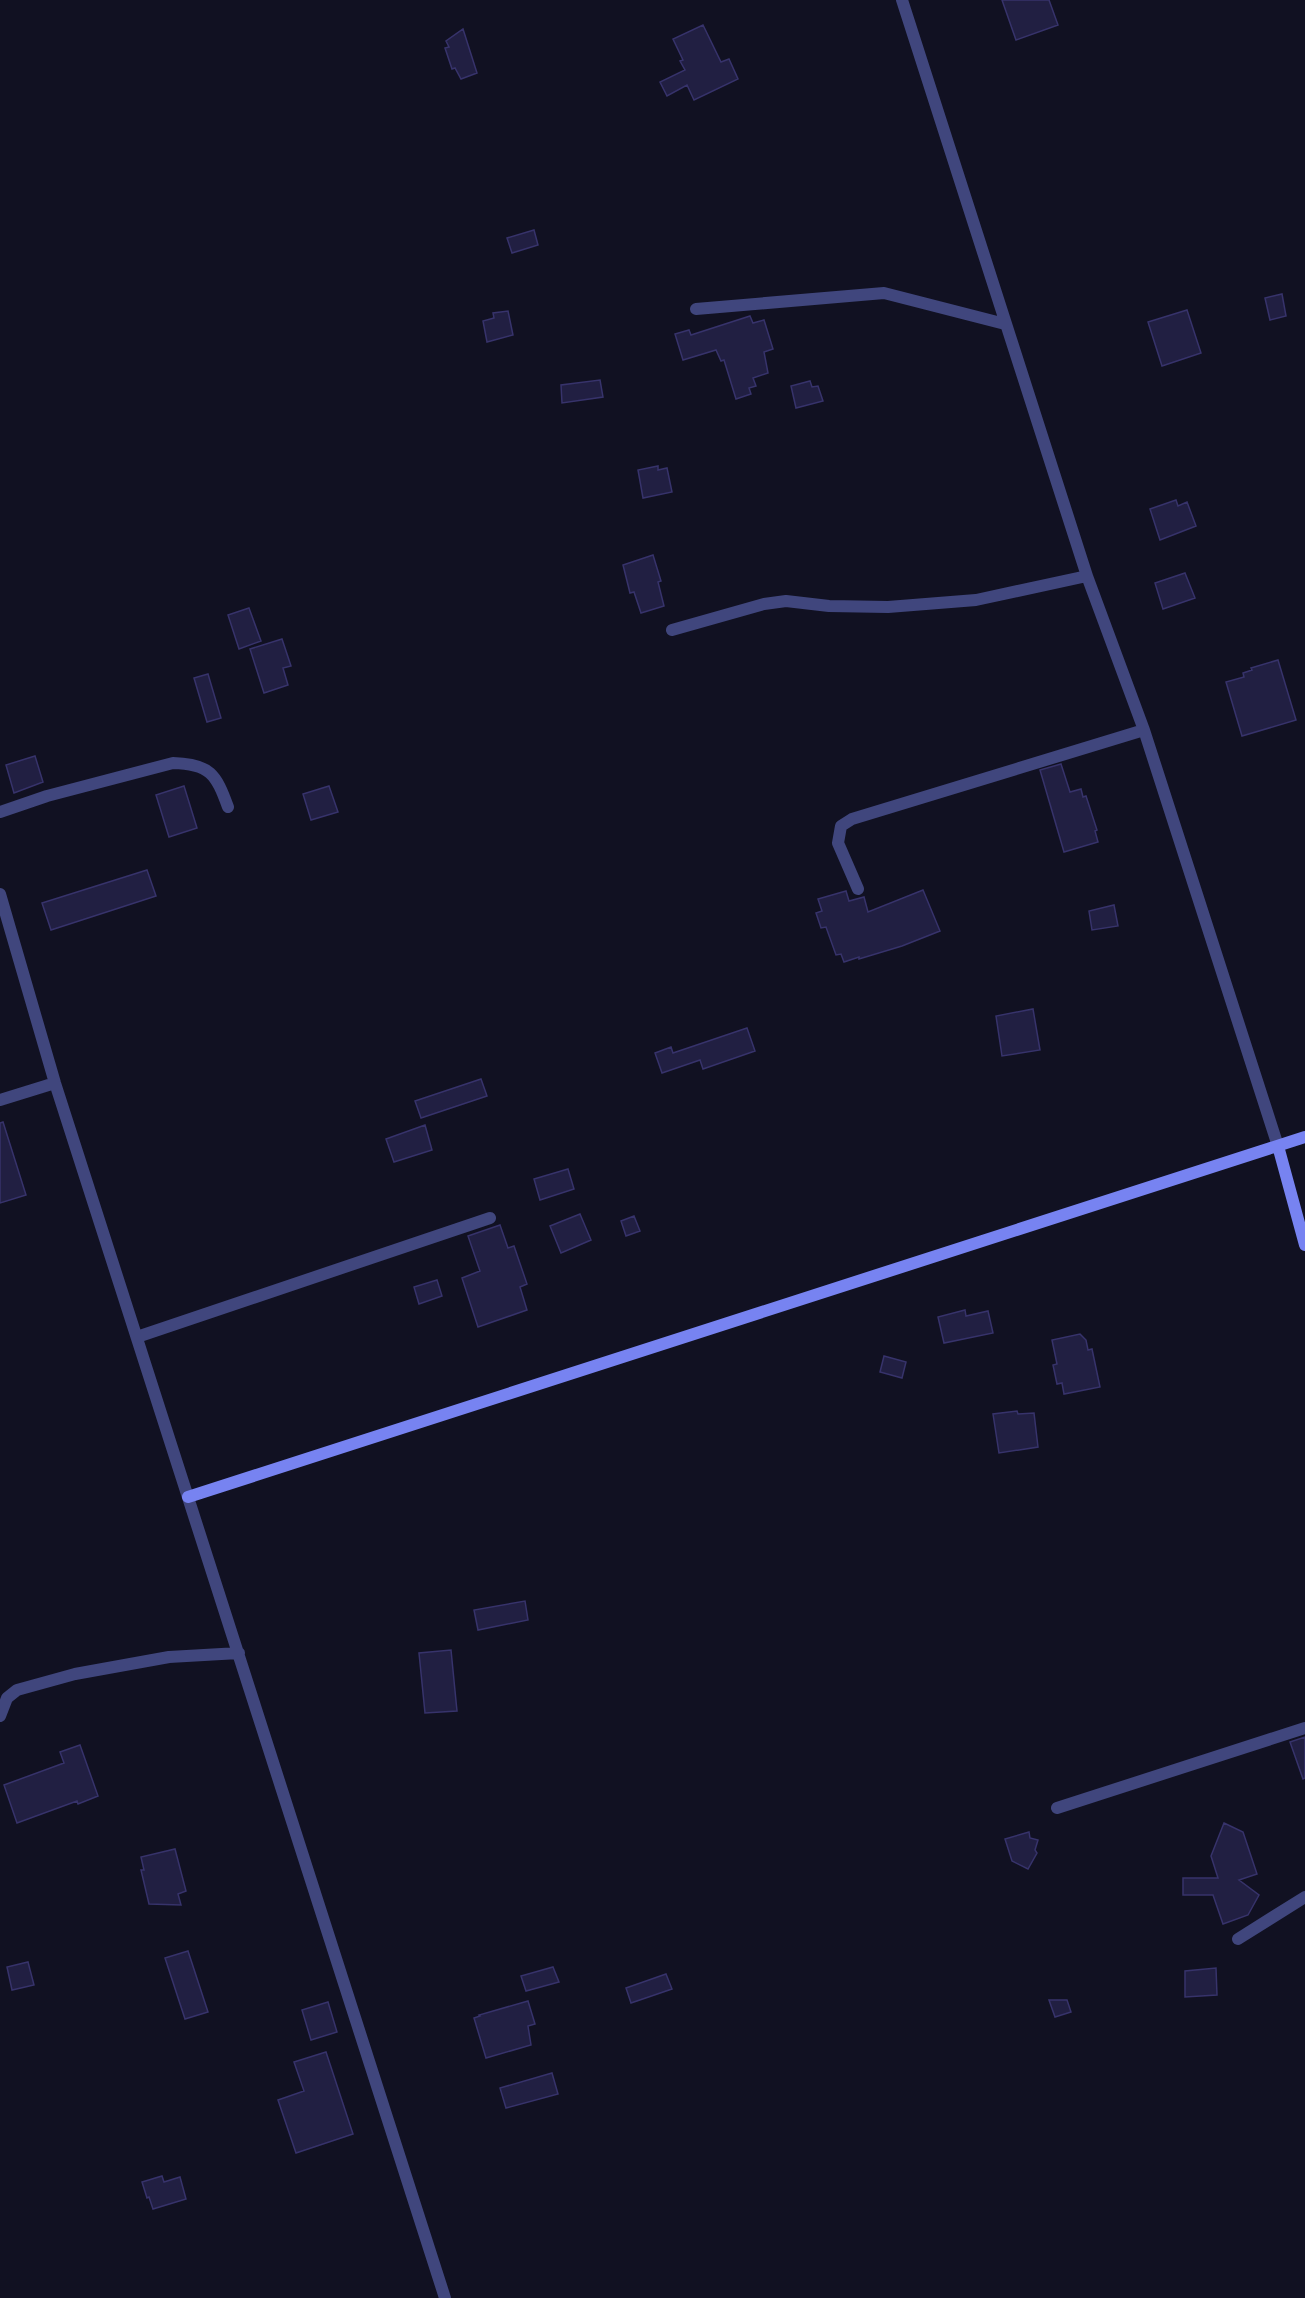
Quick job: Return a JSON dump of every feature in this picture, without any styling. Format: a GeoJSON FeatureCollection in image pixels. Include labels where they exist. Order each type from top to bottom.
{"type":"FeatureCollection","features":[{"type":"Feature","properties":{"kind":"street"},"geometry":{"type":"LineString","coordinates":[[902,0],[1087,576],[1144,730],[1278,1146],[1305,1245]]}},
{"type":"Feature","properties":{"kind":"street"},"geometry":{"type":"LineString","coordinates":[[696,309],[884,293],[1005,324]]}},
{"type":"Feature","properties":{"kind":"street"},"geometry":{"type":"LineString","coordinates":[[672,630],[764,604],[786,601],[829,606],[888,607],[976,600],[1087,576]]}},
{"type":"Feature","properties":{"kind":"street"},"geometry":{"type":"LineString","coordinates":[[858,889],[838,843],[841,826],[852,819],[1144,730]]}},
{"type":"Feature","properties":{"kind":"street"},"geometry":{"type":"LineString","coordinates":[[0,812],[47,796],[173,763],[192,763],[207,769],[219,783],[228,807]]}},
{"type":"Feature","properties":{"kind":"street"},"geometry":{"type":"LineString","coordinates":[[0,894],[55,1083],[446,2298]]}},
{"type":"Feature","properties":{"kind":"street"},"geometry":{"type":"LineString","coordinates":[[0,1100],[55,1083]]}},
{"type":"Feature","properties":{"kind":"street"},"geometry":{"type":"LineString","coordinates":[[188,1497],[1305,1137]]}},
{"type":"Feature","properties":{"kind":"street"},"geometry":{"type":"LineString","coordinates":[[137,1337],[490,1218]]}},
{"type":"Feature","properties":{"kind":"street"},"geometry":{"type":"LineString","coordinates":[[0,1716],[3,1704],[10,1694],[17,1690],[75,1674],[168,1657],[239,1653]]}},
{"type":"Feature","properties":{"kind":"street"},"geometry":{"type":"LineString","coordinates":[[1057,1808],[1305,1728]]}},
{"type":"Feature","properties":{"kind":"street"},"geometry":{"type":"LineString","coordinates":[[1238,1939],[1305,1897]]}},
{"type":"Feature","properties":{"kind":"building"},"geometry":{"type":"Polygon","coordinates":[[[1002,0],[1049,0],[1058,25],[1016,40],[1002,0]]]}},
{"type":"Feature","properties":{"kind":"building"},"geometry":{"type":"Polygon","coordinates":[[[703,25],[721,62],[729,59],[738,79],[694,100],[687,85],[667,96],[660,82],[685,70],[673,39],[703,25]]]}},
{"type":"Feature","properties":{"kind":"building"},"geometry":{"type":"Polygon","coordinates":[[[463,29],[477,73],[461,79],[455,68],[452,69],[445,48],[449,47],[446,41],[463,29]]]}},
{"type":"Feature","properties":{"kind":"building"},"geometry":{"type":"Polygon","coordinates":[[[534,230],[538,245],[512,253],[507,238],[534,230]]]}},
{"type":"Feature","properties":{"kind":"building"},"geometry":{"type":"Polygon","coordinates":[[[1282,294],[1286,316],[1270,320],[1265,298],[1282,294]]]}},
{"type":"Feature","properties":{"kind":"building"},"geometry":{"type":"Polygon","coordinates":[[[1187,310],[1201,353],[1162,366],[1148,322],[1187,310]]]}},
{"type":"Feature","properties":{"kind":"building"},"geometry":{"type":"Polygon","coordinates":[[[508,311],[513,335],[487,342],[483,321],[494,318],[493,313],[508,311]]]}},
{"type":"Feature","properties":{"kind":"building"},"geometry":{"type":"Polygon","coordinates":[[[750,316],[753,323],[764,320],[773,349],[764,352],[768,373],[753,378],[756,386],[749,388],[751,394],[736,399],[724,360],[721,361],[716,350],[683,360],[675,334],[689,330],[691,335],[750,316]]]}},
{"type":"Feature","properties":{"kind":"building"},"geometry":{"type":"Polygon","coordinates":[[[600,380],[603,397],[562,403],[561,385],[600,380]]]}},
{"type":"Feature","properties":{"kind":"building"},"geometry":{"type":"Polygon","coordinates":[[[810,381],[812,387],[818,386],[823,401],[796,408],[791,386],[810,381]]]}},
{"type":"Feature","properties":{"kind":"building"},"geometry":{"type":"Polygon","coordinates":[[[658,466],[658,470],[667,468],[672,492],[643,498],[638,470],[658,466]]]}},
{"type":"Feature","properties":{"kind":"building"},"geometry":{"type":"Polygon","coordinates":[[[1176,500],[1178,506],[1187,502],[1196,526],[1160,540],[1150,509],[1176,500]]]}},
{"type":"Feature","properties":{"kind":"building"},"geometry":{"type":"Polygon","coordinates":[[[653,555],[661,581],[658,582],[664,606],[641,613],[634,592],[630,593],[623,565],[653,555]]]}},
{"type":"Feature","properties":{"kind":"building"},"geometry":{"type":"Polygon","coordinates":[[[1185,573],[1195,598],[1163,609],[1155,583],[1185,573]]]}},
{"type":"Feature","properties":{"kind":"building"},"geometry":{"type":"Polygon","coordinates":[[[249,608],[261,641],[239,649],[228,615],[249,608]]]}},
{"type":"Feature","properties":{"kind":"building"},"geometry":{"type":"Polygon","coordinates":[[[282,639],[291,666],[283,668],[288,685],[264,693],[250,649],[282,639]]]}},
{"type":"Feature","properties":{"kind":"building"},"geometry":{"type":"Polygon","coordinates":[[[1278,660],[1296,720],[1242,736],[1226,682],[1244,677],[1243,673],[1252,670],[1251,668],[1278,660]]]}},
{"type":"Feature","properties":{"kind":"building"},"geometry":{"type":"Polygon","coordinates":[[[208,674],[221,718],[207,722],[194,678],[208,674]]]}},
{"type":"Feature","properties":{"kind":"building"},"geometry":{"type":"Polygon","coordinates":[[[35,756],[43,782],[14,793],[6,765],[35,756]]]}},
{"type":"Feature","properties":{"kind":"building"},"geometry":{"type":"Polygon","coordinates":[[[1061,764],[1070,792],[1081,789],[1083,797],[1086,796],[1097,830],[1095,831],[1098,842],[1064,852],[1040,770],[1061,764]]]}},
{"type":"Feature","properties":{"kind":"building"},"geometry":{"type":"Polygon","coordinates":[[[184,786],[197,828],[169,837],[156,795],[184,786]]]}},
{"type":"Feature","properties":{"kind":"building"},"geometry":{"type":"Polygon","coordinates":[[[329,786],[338,812],[311,820],[303,794],[329,786]]]}},
{"type":"Feature","properties":{"kind":"building"},"geometry":{"type":"Polygon","coordinates":[[[147,870],[156,896],[51,930],[42,903],[147,870]]]}},
{"type":"Feature","properties":{"kind":"building"},"geometry":{"type":"Polygon","coordinates":[[[923,890],[940,931],[859,959],[859,957],[844,962],[841,954],[836,955],[826,927],[821,928],[816,913],[822,911],[818,899],[846,891],[849,901],[864,897],[868,912],[923,890]]]}},
{"type":"Feature","properties":{"kind":"building"},"geometry":{"type":"Polygon","coordinates":[[[1114,905],[1118,926],[1092,930],[1089,911],[1114,905]]]}},
{"type":"Feature","properties":{"kind":"building"},"geometry":{"type":"Polygon","coordinates":[[[1033,1009],[1040,1050],[1002,1056],[996,1016],[1033,1009]]]}},
{"type":"Feature","properties":{"kind":"building"},"geometry":{"type":"Polygon","coordinates":[[[747,1028],[755,1051],[703,1069],[700,1060],[662,1073],[655,1053],[671,1047],[673,1053],[747,1028]]]}},
{"type":"Feature","properties":{"kind":"building"},"geometry":{"type":"Polygon","coordinates":[[[481,1079],[487,1096],[421,1118],[415,1101],[481,1079]]]}},
{"type":"Feature","properties":{"kind":"building"},"geometry":{"type":"Polygon","coordinates":[[[3,1122],[26,1195],[0,1203],[0,1123],[3,1122]]]}},
{"type":"Feature","properties":{"kind":"building"},"geometry":{"type":"Polygon","coordinates":[[[425,1125],[432,1150],[394,1162],[386,1139],[425,1125]]]}},
{"type":"Feature","properties":{"kind":"building"},"geometry":{"type":"Polygon","coordinates":[[[568,1169],[574,1189],[540,1200],[534,1179],[568,1169]]]}},
{"type":"Feature","properties":{"kind":"building"},"geometry":{"type":"Polygon","coordinates":[[[580,1214],[591,1240],[561,1253],[550,1226],[580,1214]]]}},
{"type":"Feature","properties":{"kind":"building"},"geometry":{"type":"Polygon","coordinates":[[[634,1216],[640,1231],[626,1236],[621,1221],[634,1216]]]}},
{"type":"Feature","properties":{"kind":"building"},"geometry":{"type":"Polygon","coordinates":[[[500,1225],[508,1248],[514,1246],[527,1284],[520,1287],[527,1310],[478,1327],[462,1278],[480,1271],[468,1236],[500,1225]]]}},
{"type":"Feature","properties":{"kind":"building"},"geometry":{"type":"Polygon","coordinates":[[[437,1280],[442,1296],[419,1304],[414,1287],[437,1280]]]}},
{"type":"Feature","properties":{"kind":"building"},"geometry":{"type":"Polygon","coordinates":[[[965,1310],[966,1316],[988,1311],[993,1333],[944,1343],[938,1317],[965,1310]]]}},
{"type":"Feature","properties":{"kind":"building"},"geometry":{"type":"Polygon","coordinates":[[[1080,1334],[1086,1340],[1088,1350],[1092,1349],[1100,1387],[1064,1394],[1062,1383],[1057,1384],[1053,1365],[1057,1364],[1052,1340],[1080,1334]]]}},
{"type":"Feature","properties":{"kind":"building"},"geometry":{"type":"Polygon","coordinates":[[[884,1356],[906,1362],[902,1378],[880,1372],[884,1356]]]}},
{"type":"Feature","properties":{"kind":"building"},"geometry":{"type":"Polygon","coordinates":[[[1017,1411],[1018,1414],[1034,1413],[1038,1447],[999,1453],[993,1414],[1017,1411]]]}},
{"type":"Feature","properties":{"kind":"building"},"geometry":{"type":"Polygon","coordinates":[[[525,1601],[528,1620],[478,1630],[474,1610],[525,1601]]]}},
{"type":"Feature","properties":{"kind":"building"},"geometry":{"type":"Polygon","coordinates":[[[451,1650],[457,1711],[425,1713],[419,1653],[451,1650]]]}},
{"type":"Feature","properties":{"kind":"building"},"geometry":{"type":"Polygon","coordinates":[[[1305,1737],[1305,1778],[1303,1779],[1290,1742],[1305,1737]]]}},
{"type":"Feature","properties":{"kind":"building"},"geometry":{"type":"Polygon","coordinates":[[[80,1745],[98,1796],[78,1804],[77,1801],[17,1823],[4,1785],[64,1763],[60,1752],[80,1745]]]}},
{"type":"Feature","properties":{"kind":"building"},"geometry":{"type":"Polygon","coordinates":[[[1224,1823],[1243,1832],[1257,1874],[1239,1880],[1259,1895],[1248,1915],[1223,1924],[1213,1895],[1183,1895],[1183,1878],[1218,1878],[1211,1856],[1224,1823]]]}},
{"type":"Feature","properties":{"kind":"building"},"geometry":{"type":"Polygon","coordinates":[[[1029,1832],[1030,1838],[1038,1840],[1035,1850],[1037,1853],[1028,1869],[1012,1861],[1005,1839],[1029,1832]]]}},
{"type":"Feature","properties":{"kind":"building"},"geometry":{"type":"Polygon","coordinates":[[[175,1849],[186,1891],[178,1894],[181,1905],[149,1904],[141,1870],[144,1870],[141,1857],[175,1849]]]}},
{"type":"Feature","properties":{"kind":"building"},"geometry":{"type":"Polygon","coordinates":[[[188,1951],[208,2012],[185,2019],[165,1958],[188,1951]]]}},
{"type":"Feature","properties":{"kind":"building"},"geometry":{"type":"Polygon","coordinates":[[[28,1962],[34,1985],[12,1990],[7,1967],[28,1962]]]}},
{"type":"Feature","properties":{"kind":"building"},"geometry":{"type":"Polygon","coordinates":[[[553,1967],[559,1982],[526,1991],[521,1976],[553,1967]]]}},
{"type":"Feature","properties":{"kind":"building"},"geometry":{"type":"Polygon","coordinates":[[[1216,1968],[1217,1995],[1185,1997],[1185,1971],[1216,1968]]]}},
{"type":"Feature","properties":{"kind":"building"},"geometry":{"type":"Polygon","coordinates":[[[666,1974],[672,1989],[631,2003],[626,1988],[666,1974]]]}},
{"type":"Feature","properties":{"kind":"building"},"geometry":{"type":"Polygon","coordinates":[[[1049,2000],[1067,2000],[1071,2012],[1055,2017],[1049,2000]]]}},
{"type":"Feature","properties":{"kind":"building"},"geometry":{"type":"Polygon","coordinates":[[[528,2001],[535,2024],[528,2026],[531,2045],[486,2058],[474,2018],[528,2001]]]}},
{"type":"Feature","properties":{"kind":"building"},"geometry":{"type":"Polygon","coordinates":[[[328,2002],[337,2032],[311,2040],[302,2010],[328,2002]]]}},
{"type":"Feature","properties":{"kind":"building"},"geometry":{"type":"Polygon","coordinates":[[[326,2052],[353,2134],[296,2153],[278,2100],[304,2091],[294,2062],[326,2052]]]}},
{"type":"Feature","properties":{"kind":"building"},"geometry":{"type":"Polygon","coordinates":[[[552,2073],[558,2094],[506,2108],[500,2088],[552,2073]]]}},
{"type":"Feature","properties":{"kind":"building"},"geometry":{"type":"Polygon","coordinates":[[[162,2176],[164,2182],[180,2177],[186,2199],[153,2209],[142,2182],[162,2176]]]}}]}
